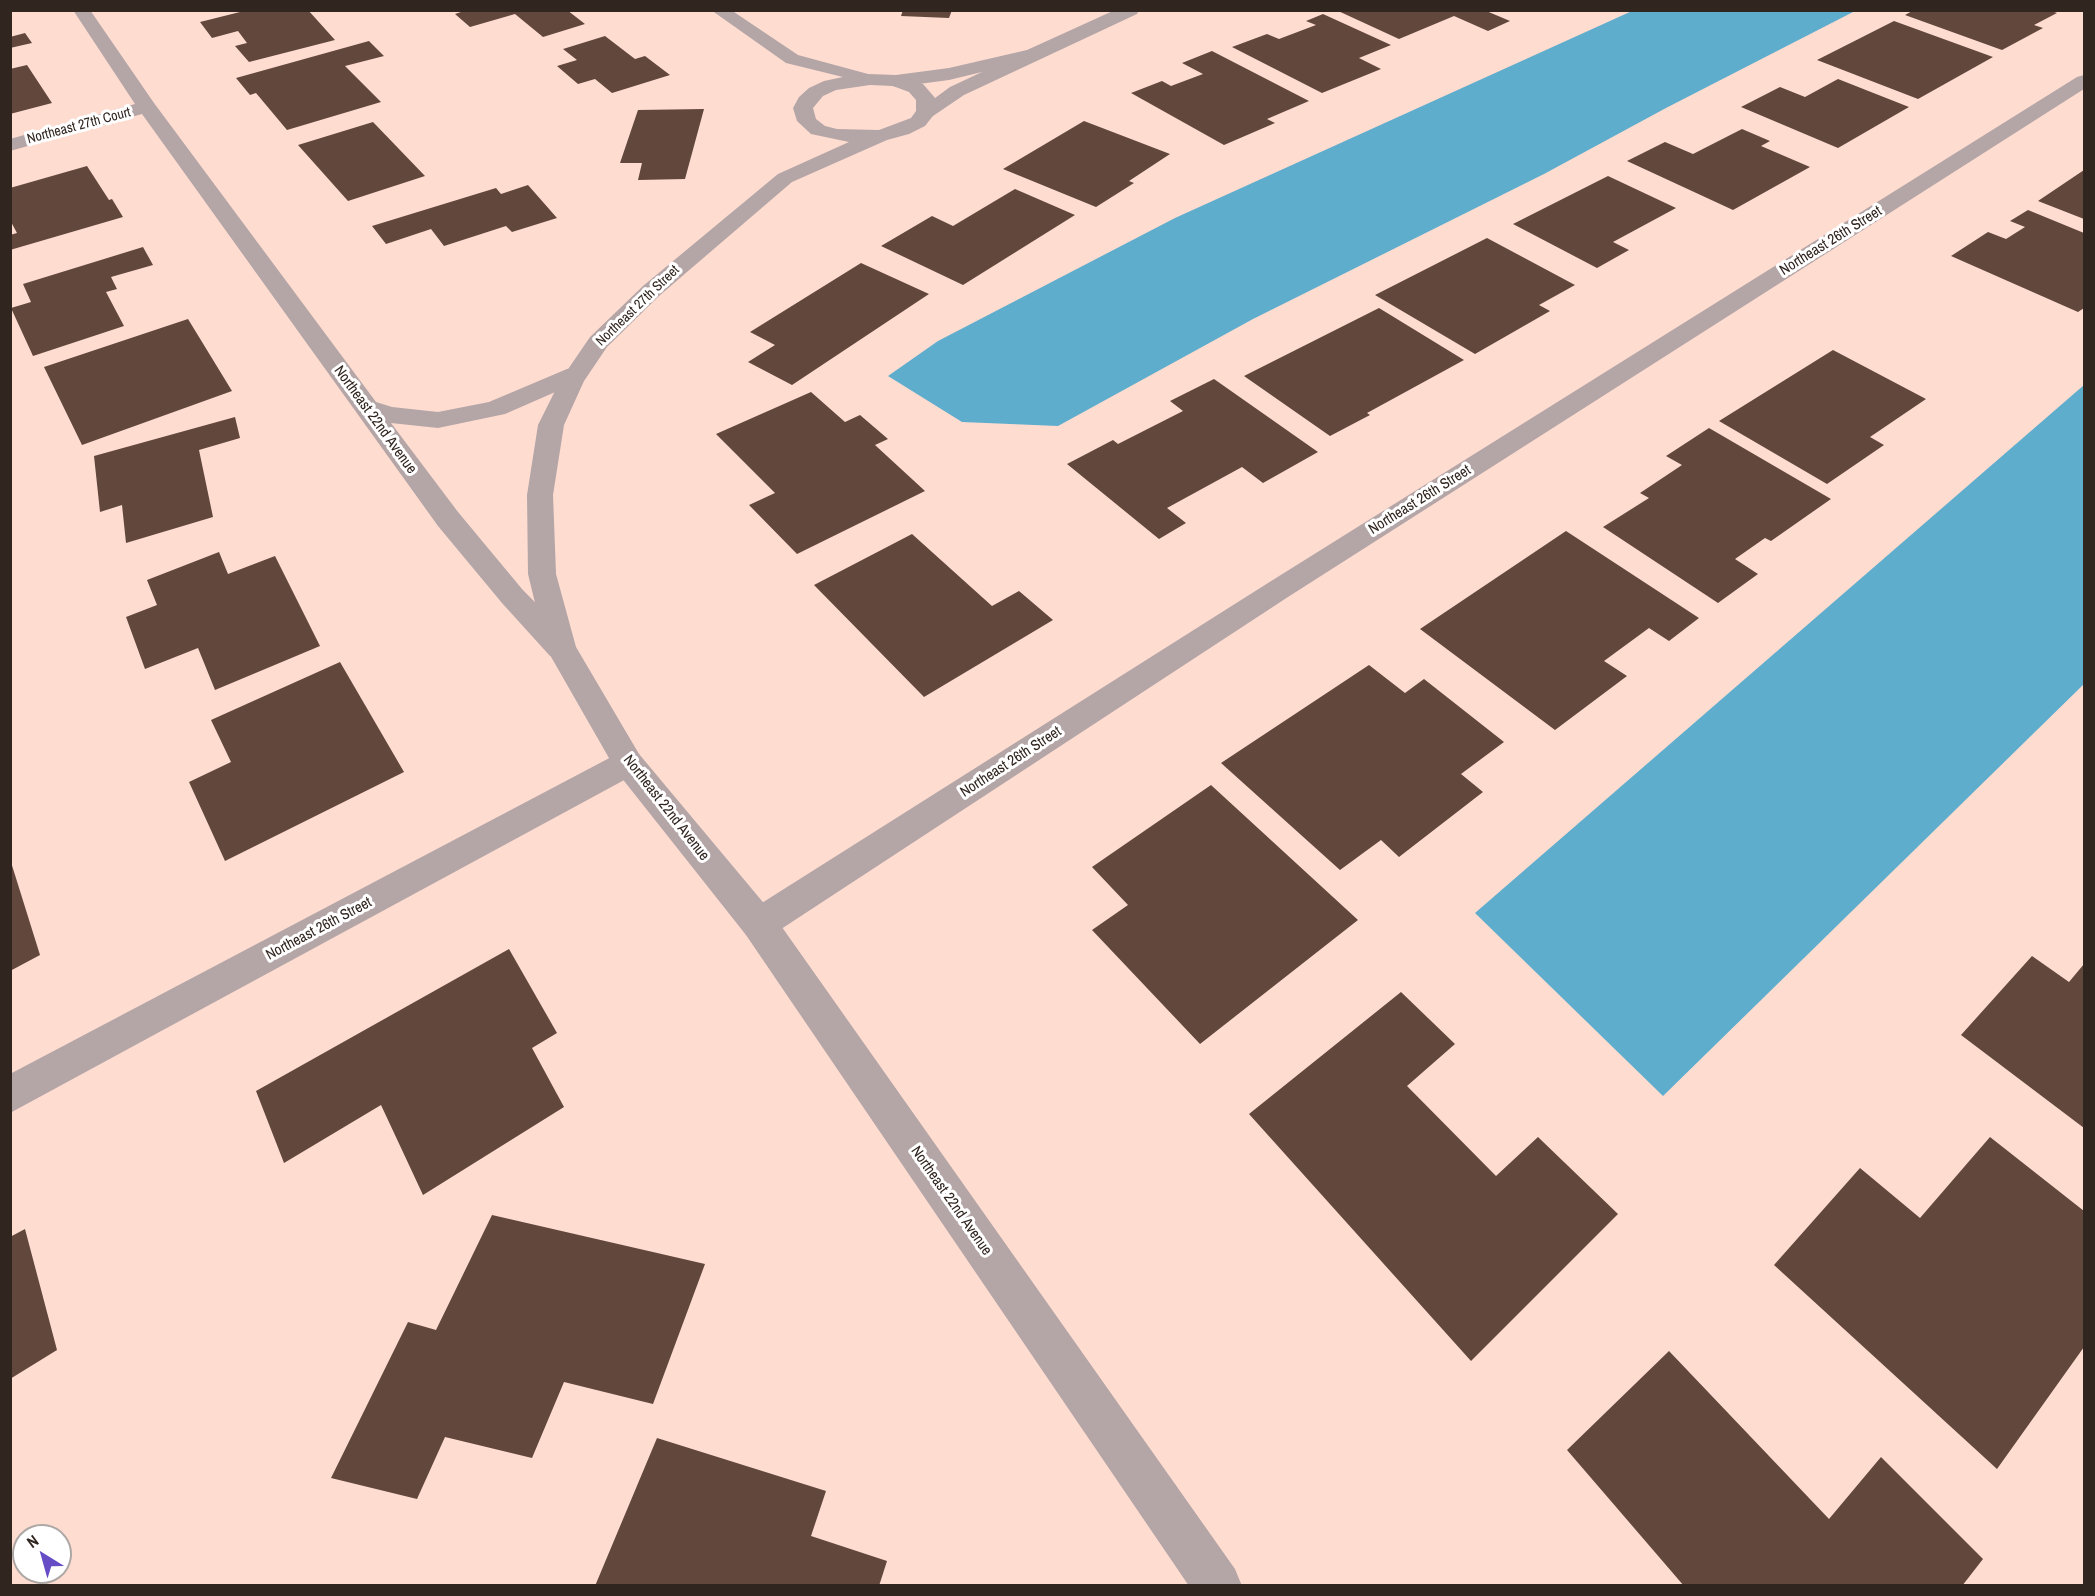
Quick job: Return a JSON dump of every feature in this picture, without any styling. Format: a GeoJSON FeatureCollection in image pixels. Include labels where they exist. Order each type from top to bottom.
{"type":"FeatureCollection","features":[{"type":"Feature","properties":{"kind":"street","name":"Northeast 22nd Avenue"},"geometry":{"type":"LineString","coordinates":[[81,10],[147,107],[448,519],[512,596],[561,648],[628,763],[759,924],[1218,1586]]}},
{"type":"Feature","properties":{"kind":"street"},"geometry":{"type":"LineString","coordinates":[[719,10],[792,59],[870,79],[896,81],[950,74],[1033,54]]}},
{"type":"Feature","properties":{"kind":"street"},"geometry":{"type":"LineString","coordinates":[[802,128],[858,138],[880,136],[902,130],[918,122],[926,112],[957,91],[1131,10]]}},
{"type":"Feature","properties":{"kind":"street"},"geometry":{"type":"LineString","coordinates":[[792,59],[802,128]]}},
{"type":"Feature","properties":{"kind":"street"},"geometry":{"type":"LineString","coordinates":[[802,128],[816,92],[831,85],[870,79]]}},
{"type":"Feature","properties":{"kind":"street"},"geometry":{"type":"LineString","coordinates":[[896,81],[916,88],[926,99],[926,112]]}},
{"type":"Feature","properties":{"kind":"street","name":"Northeast 26th Street"},"geometry":{"type":"LineString","coordinates":[[759,924],[1278,590],[2085,81]]}},
{"type":"Feature","properties":{"kind":"street","name":"Northeast 27th Court"},"geometry":{"type":"LineString","coordinates":[[10,145],[147,107]]}},
{"type":"Feature","properties":{"kind":"street","name":"Northeast 27th Street"},"geometry":{"type":"LineString","coordinates":[[785,178],[802,128]]}},
{"type":"Feature","properties":{"kind":"street","name":"Northeast 27th Street"},"geometry":{"type":"LineString","coordinates":[[561,648],[542,574],[540,495],[551,425],[576,374],[598,342],[651,291],[785,178],[880,136]]}},
{"type":"Feature","properties":{"kind":"street"},"geometry":{"type":"LineString","coordinates":[[365,407],[389,415],[438,420],[496,408],[576,374]]}},
{"type":"Feature","properties":{"kind":"street","name":"Northeast 26th Street"},"geometry":{"type":"LineString","coordinates":[[10,1095],[628,763]]}},
{"type":"Feature","properties":{"kind":"water"},"geometry":{"type":"Polygon","coordinates":[[[1632,11],[1855,11],[1666,108],[1544,174],[1253,319],[1058,426],[962,422],[888,376],[938,341],[1175,218],[1632,11]]]}},
{"type":"Feature","properties":{"kind":"water"},"geometry":{"type":"Polygon","coordinates":[[[2084,385],[2084,684],[1663,1096],[1475,913],[2084,385]]]}},
{"type":"Feature","properties":{"kind":"building"},"geometry":{"type":"Polygon","coordinates":[[[248,10],[308,10],[335,40],[249,62],[235,46],[247,43],[238,31],[212,38],[200,22],[248,10]]]}},
{"type":"Feature","properties":{"kind":"building"},"geometry":{"type":"Polygon","coordinates":[[[467,10],[567,10],[585,24],[543,37],[515,14],[470,27],[455,14],[467,10]]]}},
{"type":"Feature","properties":{"kind":"building"},"geometry":{"type":"Polygon","coordinates":[[[903,10],[952,10],[949,18],[901,16],[903,10]]]}},
{"type":"Feature","properties":{"kind":"building"},"geometry":{"type":"Polygon","coordinates":[[[1336,10],[1484,10],[1510,21],[1488,31],[1454,16],[1399,39],[1336,10]]]}},
{"type":"Feature","properties":{"kind":"building"},"geometry":{"type":"Polygon","coordinates":[[[1914,10],[2049,10],[2057,13],[2034,25],[2043,28],[2002,50],[1905,15],[1914,10]]]}},
{"type":"Feature","properties":{"kind":"building"},"geometry":{"type":"Polygon","coordinates":[[[1323,14],[1391,45],[1359,58],[1381,69],[1322,93],[1232,47],[1267,34],[1279,39],[1316,25],[1306,21],[1323,14]]]}},
{"type":"Feature","properties":{"kind":"building"},"geometry":{"type":"Polygon","coordinates":[[[1894,21],[1993,57],[1918,99],[1817,60],[1894,21]]]}},
{"type":"Feature","properties":{"kind":"building"},"geometry":{"type":"Polygon","coordinates":[[[25,33],[32,43],[10,48],[10,37],[25,33]]]}},
{"type":"Feature","properties":{"kind":"building"},"geometry":{"type":"Polygon","coordinates":[[[605,36],[635,59],[645,56],[670,75],[612,93],[595,79],[578,84],[557,66],[577,60],[563,49],[605,36]]]}},
{"type":"Feature","properties":{"kind":"building"},"geometry":{"type":"Polygon","coordinates":[[[369,41],[384,56],[345,66],[381,102],[287,130],[256,93],[250,95],[236,78],[369,41]]]}},
{"type":"Feature","properties":{"kind":"building"},"geometry":{"type":"Polygon","coordinates":[[[1212,51],[1309,101],[1267,119],[1275,123],[1224,145],[1131,93],[1162,81],[1171,86],[1203,74],[1182,63],[1212,51]]]}},
{"type":"Feature","properties":{"kind":"building"},"geometry":{"type":"Polygon","coordinates":[[[27,65],[52,103],[10,114],[10,69],[27,65]]]}},
{"type":"Feature","properties":{"kind":"building"},"geometry":{"type":"Polygon","coordinates":[[[1838,79],[1909,107],[1838,148],[1741,107],[1780,87],[1805,97],[1838,79]]]}},
{"type":"Feature","properties":{"kind":"building"},"geometry":{"type":"Polygon","coordinates":[[[704,109],[685,179],[638,180],[642,163],[620,163],[638,110],[704,109]]]}},
{"type":"Feature","properties":{"kind":"building"},"geometry":{"type":"Polygon","coordinates":[[[1084,121],[1170,154],[1129,181],[1134,183],[1096,207],[1003,169],[1084,121]]]}},
{"type":"Feature","properties":{"kind":"building"},"geometry":{"type":"Polygon","coordinates":[[[373,122],[425,176],[348,201],[298,145],[373,122]]]}},
{"type":"Feature","properties":{"kind":"building"},"geometry":{"type":"Polygon","coordinates":[[[1742,129],[1770,141],[1761,146],[1810,167],[1733,210],[1627,161],[1665,142],[1693,154],[1742,129]]]}},
{"type":"Feature","properties":{"kind":"building"},"geometry":{"type":"Polygon","coordinates":[[[87,166],[123,217],[10,250],[10,235],[17,233],[10,220],[10,188],[87,166]]]}},
{"type":"Feature","properties":{"kind":"building"},"geometry":{"type":"Polygon","coordinates":[[[2084,170],[2084,219],[2038,201],[2084,170]]]}},
{"type":"Feature","properties":{"kind":"building"},"geometry":{"type":"Polygon","coordinates":[[[1608,176],[1676,208],[1613,242],[1629,250],[1597,268],[1513,224],[1608,176]]]}},
{"type":"Feature","properties":{"kind":"building"},"geometry":{"type":"Polygon","coordinates":[[[528,185],[557,218],[512,232],[506,226],[444,246],[431,229],[386,244],[372,226],[496,188],[501,194],[528,185]]]}},
{"type":"Feature","properties":{"kind":"building"},"geometry":{"type":"Polygon","coordinates":[[[1015,189],[1075,215],[963,285],[881,246],[932,216],[953,226],[1015,189]]]}},
{"type":"Feature","properties":{"kind":"building"},"geometry":{"type":"Polygon","coordinates":[[[2028,210],[2084,233],[2084,308],[2078,312],[1951,256],[1988,232],[2006,239],[2025,227],[2010,221],[2028,210]]]}},
{"type":"Feature","properties":{"kind":"building"},"geometry":{"type":"Polygon","coordinates":[[[1487,238],[1575,285],[1539,305],[1550,311],[1475,354],[1375,295],[1487,238]]]}},
{"type":"Feature","properties":{"kind":"building"},"geometry":{"type":"Polygon","coordinates":[[[143,247],[153,265],[111,277],[117,289],[106,292],[124,326],[33,356],[11,308],[31,302],[23,284],[143,247]]]}},
{"type":"Feature","properties":{"kind":"building"},"geometry":{"type":"Polygon","coordinates":[[[861,263],[929,294],[792,385],[748,362],[775,345],[750,332],[861,263]]]}},
{"type":"Feature","properties":{"kind":"building"},"geometry":{"type":"Polygon","coordinates":[[[1379,308],[1464,360],[1330,436],[1244,376],[1379,308]]]}},
{"type":"Feature","properties":{"kind":"building"},"geometry":{"type":"Polygon","coordinates":[[[188,319],[232,391],[82,445],[44,367],[188,319]]]}},
{"type":"Feature","properties":{"kind":"building"},"geometry":{"type":"Polygon","coordinates":[[[1833,350],[1926,399],[1870,437],[1884,445],[1827,484],[1719,421],[1833,350]]]}},
{"type":"Feature","properties":{"kind":"building"},"geometry":{"type":"Polygon","coordinates":[[[1214,379],[1318,452],[1263,483],[1242,467],[1167,508],[1186,523],[1159,539],[1067,464],[1113,440],[1118,444],[1183,411],[1170,401],[1214,379]]]}},
{"type":"Feature","properties":{"kind":"building"},"geometry":{"type":"Polygon","coordinates":[[[811,392],[845,422],[860,415],[888,439],[875,445],[925,491],[797,554],[749,505],[775,493],[716,434],[811,392]]]}},
{"type":"Feature","properties":{"kind":"building"},"geometry":{"type":"Polygon","coordinates":[[[235,417],[240,438],[199,450],[213,517],[126,543],[122,505],[100,512],[94,456],[235,417]]]}},
{"type":"Feature","properties":{"kind":"building"},"geometry":{"type":"Polygon","coordinates":[[[1709,428],[1831,499],[1771,541],[1765,538],[1735,559],[1758,574],[1718,603],[1603,527],[1649,498],[1640,493],[1682,465],[1666,456],[1709,428]]]}},
{"type":"Feature","properties":{"kind":"building"},"geometry":{"type":"Polygon","coordinates":[[[1566,531],[1699,618],[1669,641],[1649,628],[1604,661],[1627,676],[1555,730],[1420,629],[1566,531]]]}},
{"type":"Feature","properties":{"kind":"building"},"geometry":{"type":"Polygon","coordinates":[[[912,534],[992,606],[1019,591],[1053,620],[924,697],[814,585],[912,534]]]}},
{"type":"Feature","properties":{"kind":"building"},"geometry":{"type":"Polygon","coordinates":[[[219,552],[228,574],[275,556],[320,646],[215,690],[198,648],[145,669],[126,617],[157,605],[147,580],[219,552]]]}},
{"type":"Feature","properties":{"kind":"building"},"geometry":{"type":"Polygon","coordinates":[[[340,662],[404,772],[225,861],[189,782],[231,762],[211,720],[340,662]]]}},
{"type":"Feature","properties":{"kind":"building"},"geometry":{"type":"Polygon","coordinates":[[[1369,665],[1405,693],[1424,679],[1504,742],[1461,774],[1483,792],[1399,857],[1381,840],[1340,870],[1221,763],[1369,665]]]}},
{"type":"Feature","properties":{"kind":"building"},"geometry":{"type":"Polygon","coordinates":[[[1211,785],[1358,920],[1200,1044],[1092,930],[1128,905],[1092,867],[1211,785]]]}},
{"type":"Feature","properties":{"kind":"building"},"geometry":{"type":"Polygon","coordinates":[[[10,859],[40,955],[10,971],[10,859]]]}},
{"type":"Feature","properties":{"kind":"building"},"geometry":{"type":"Polygon","coordinates":[[[509,949],[557,1033],[532,1048],[564,1107],[423,1195],[381,1105],[284,1163],[256,1091],[509,949]]]}},
{"type":"Feature","properties":{"kind":"building"},"geometry":{"type":"Polygon","coordinates":[[[2032,956],[2069,982],[2084,964],[2084,1128],[1961,1035],[2032,956]]]}},
{"type":"Feature","properties":{"kind":"building"},"geometry":{"type":"Polygon","coordinates":[[[1401,992],[1455,1044],[1407,1086],[1496,1176],[1538,1137],[1618,1214],[1471,1361],[1249,1114],[1401,992]]]}},
{"type":"Feature","properties":{"kind":"building"},"geometry":{"type":"Polygon","coordinates":[[[1990,1137],[2084,1211],[2084,1347],[1997,1469],[1774,1265],[1860,1168],[1920,1218],[1990,1137]]]}},
{"type":"Feature","properties":{"kind":"building"},"geometry":{"type":"Polygon","coordinates":[[[492,1215],[705,1264],[653,1404],[564,1382],[532,1458],[445,1437],[417,1499],[331,1478],[408,1322],[436,1330],[492,1215]]]}},
{"type":"Feature","properties":{"kind":"building"},"geometry":{"type":"Polygon","coordinates":[[[25,1229],[57,1350],[10,1379],[10,1237],[25,1229]]]}},
{"type":"Feature","properties":{"kind":"building"},"geometry":{"type":"Polygon","coordinates":[[[1669,1351],[1829,1519],[1881,1457],[1983,1559],[1962,1586],[1684,1586],[1567,1450],[1669,1351]]]}},
{"type":"Feature","properties":{"kind":"building"},"geometry":{"type":"Polygon","coordinates":[[[657,1438],[826,1491],[811,1536],[887,1561],[879,1586],[595,1586],[657,1438]]]}}]}
